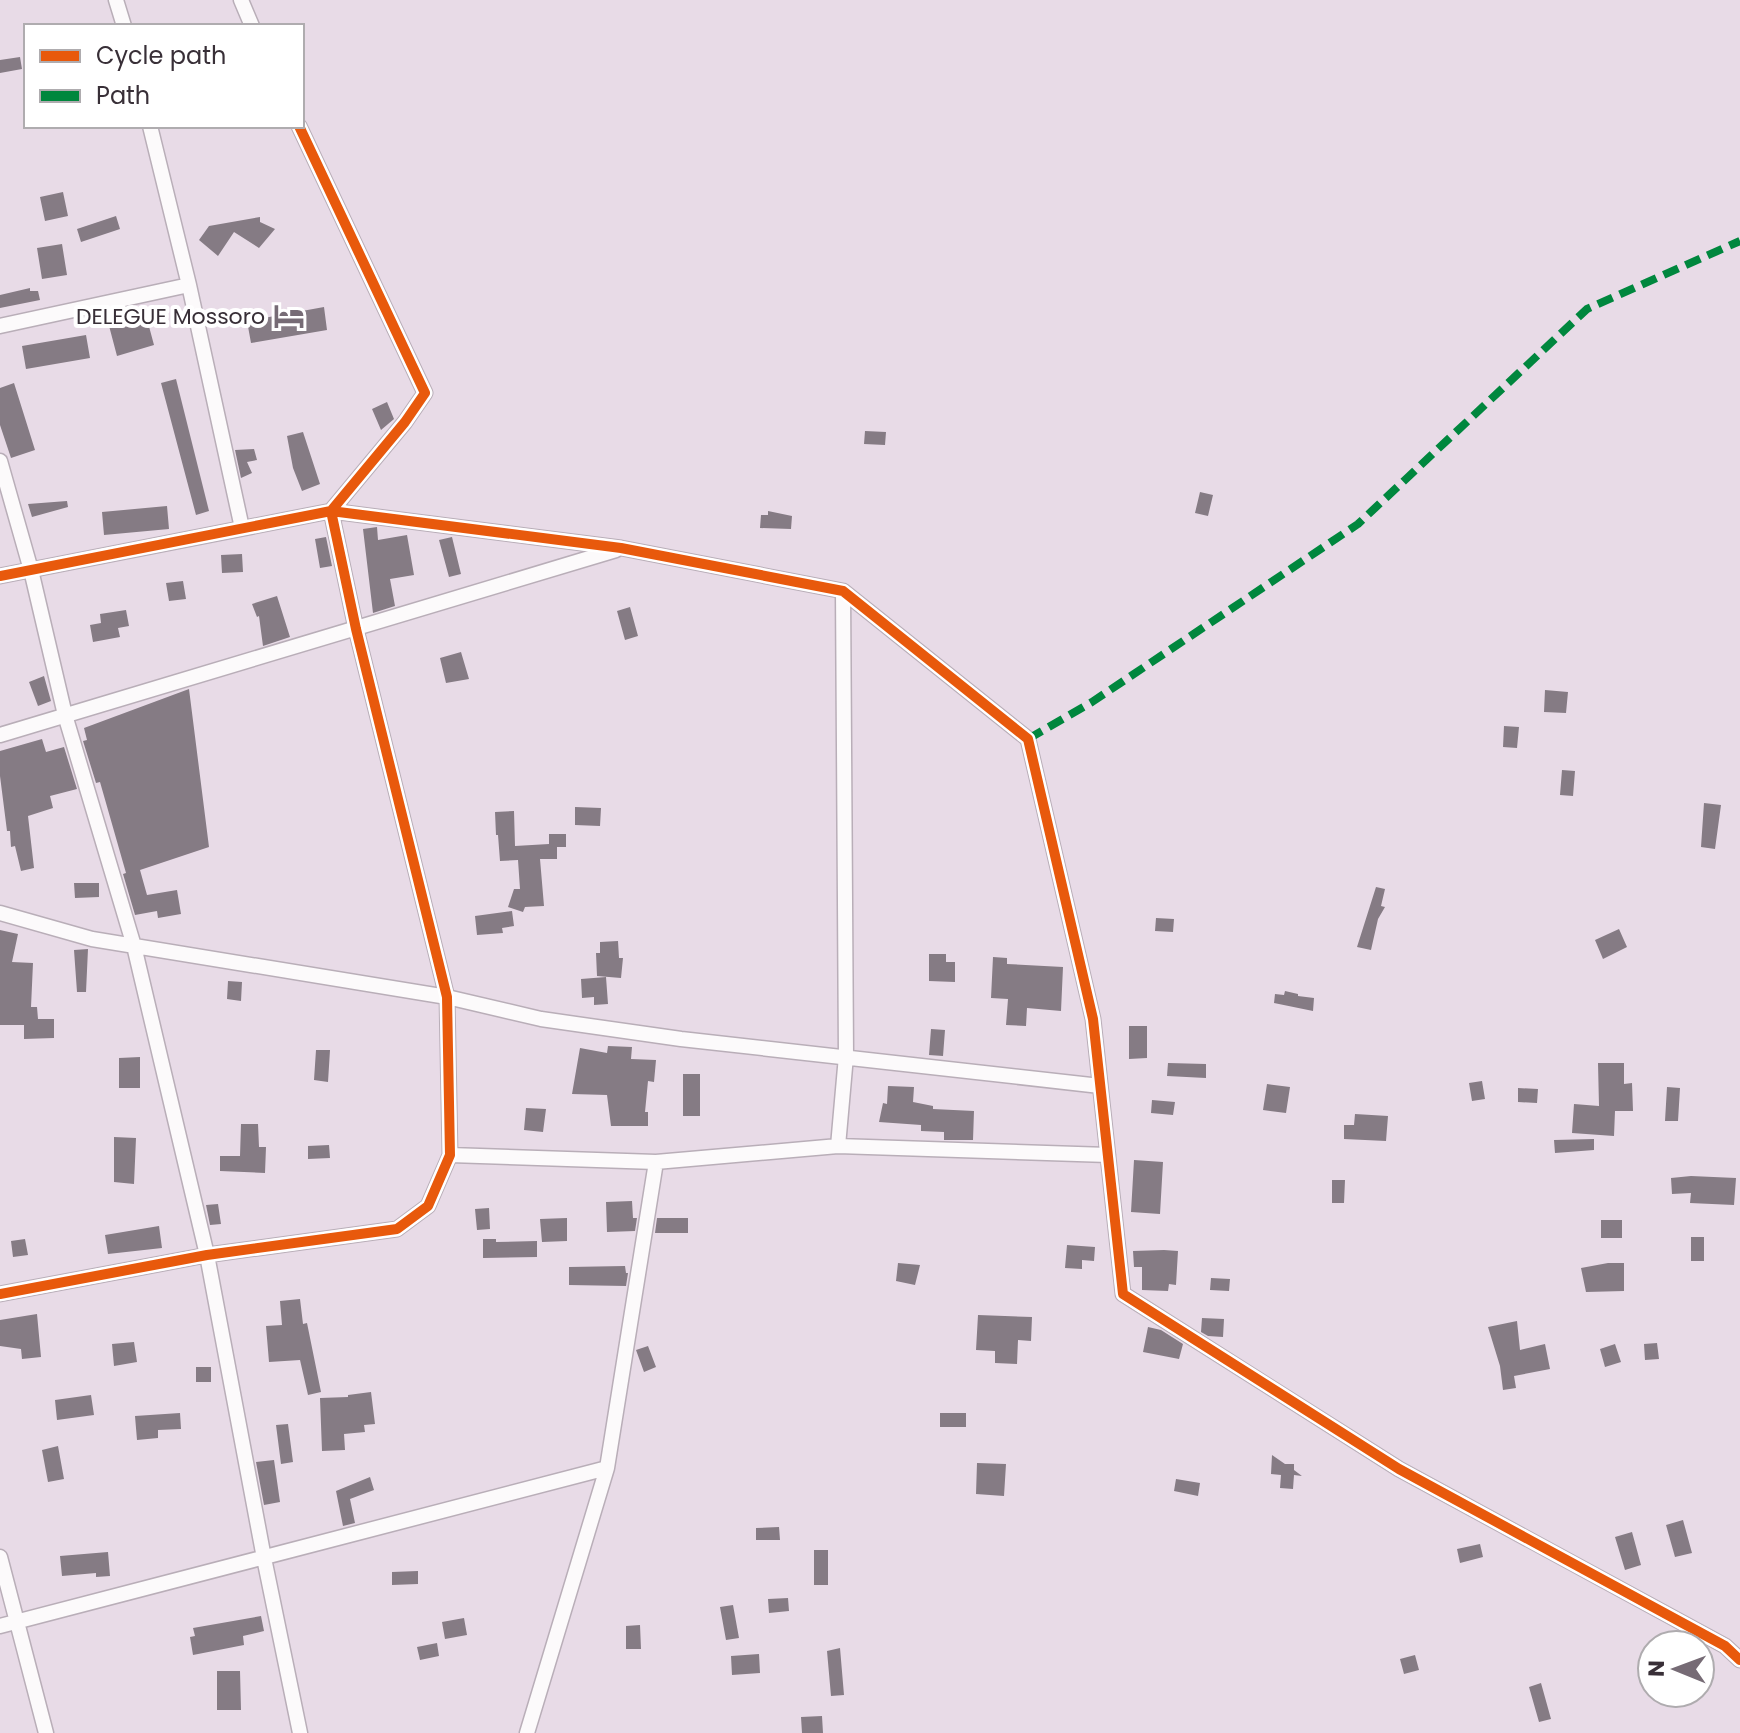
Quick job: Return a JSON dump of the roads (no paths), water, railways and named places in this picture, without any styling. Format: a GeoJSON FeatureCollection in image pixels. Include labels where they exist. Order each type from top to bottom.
{"type":"FeatureCollection","features":[{"type":"Feature","properties":{"kind":"street"},"geometry":{"type":"LineString","coordinates":[[116,0],[123,24]]}},
{"type":"Feature","properties":{"kind":"street"},"geometry":{"type":"LineString","coordinates":[[241,0],[251,24]]}},
{"type":"Feature","properties":{"kind":"street"},"geometry":{"type":"LineString","coordinates":[[150,128],[189,285],[242,528]]}},
{"type":"Feature","properties":{"kind":"street"},"geometry":{"type":"LineString","coordinates":[[300,128],[425,393],[405,422],[331,511]]}},
{"type":"Feature","properties":{"kind":"street"},"geometry":{"type":"LineString","coordinates":[[0,326],[189,285]]}},
{"type":"Feature","properties":{"kind":"street"},"geometry":{"type":"LineString","coordinates":[[0,461],[31,570],[65,715],[134,946],[207,1255],[300,1733]]}},
{"type":"Feature","properties":{"kind":"street"},"geometry":{"type":"LineString","coordinates":[[0,1294],[207,1255],[397,1229],[428,1206],[450,1155],[447,997],[356,629],[331,511]]}},
{"type":"Feature","properties":{"kind":"street"},"geometry":{"type":"LineString","coordinates":[[0,576],[331,511],[621,548],[843,591],[1028,739],[1093,1019],[1123,1294],[1399,1469],[1725,1646],[1740,1660]]}},
{"type":"Feature","properties":{"kind":"street"},"geometry":{"type":"LineString","coordinates":[[0,735],[621,548]]}},
{"type":"Feature","properties":{"kind":"street"},"geometry":{"type":"LineString","coordinates":[[838,1146],[846,1056],[843,591]]}},
{"type":"Feature","properties":{"kind":"street"},"geometry":{"type":"LineString","coordinates":[[0,913],[92,939],[447,997],[541,1019],[681,1039],[1100,1086]]}},
{"type":"Feature","properties":{"kind":"street"},"geometry":{"type":"LineString","coordinates":[[450,1155],[656,1162],[838,1146],[1108,1155]]}},
{"type":"Feature","properties":{"kind":"street"},"geometry":{"type":"LineString","coordinates":[[527,1733],[607,1468],[656,1162]]}},
{"type":"Feature","properties":{"kind":"street"},"geometry":{"type":"LineString","coordinates":[[0,1626],[607,1468]]}},
{"type":"Feature","properties":{"kind":"street"},"geometry":{"type":"LineString","coordinates":[[0,1557],[46,1733]]}},
{"type":"Feature","properties":{"kind":"place","name":"DELEGUE Mossoro"},"geometry":{"type":"Point","coordinates":[289,316]}}]}
